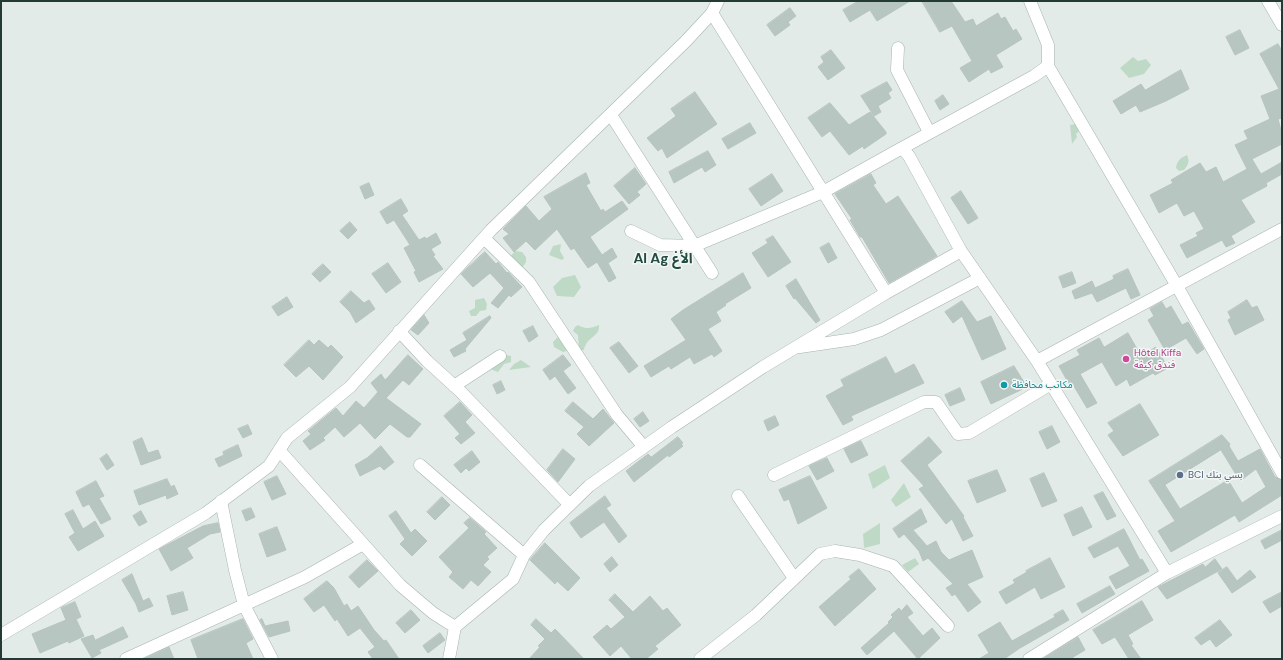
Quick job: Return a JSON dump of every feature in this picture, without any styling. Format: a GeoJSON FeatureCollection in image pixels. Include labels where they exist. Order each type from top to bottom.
{"type":"FeatureCollection","features":[{"type":"Feature","properties":{"kind":"street"},"geometry":{"type":"LineString","coordinates":[[1,635],[206,513],[269,466],[287,438],[350,386],[484,238],[712,14],[718,1]]}},
{"type":"Feature","properties":{"kind":"street"},"geometry":{"type":"LineString","coordinates":[[1030,1],[1048,45],[1048,66],[1177,286],[1282,472]]}},
{"type":"Feature","properties":{"kind":"street"},"geometry":{"type":"LineString","coordinates":[[1268,1],[1282,25]]}},
{"type":"Feature","properties":{"kind":"street"},"geometry":{"type":"LineString","coordinates":[[712,14],[886,293]]}},
{"type":"Feature","properties":{"kind":"street"},"geometry":{"type":"LineString","coordinates":[[898,48],[896,70],[929,132]]}},
{"type":"Feature","properties":{"kind":"street"},"geometry":{"type":"LineString","coordinates":[[632,231],[660,245],[694,246],[823,192],[929,132],[1034,76],[1048,66]]}},
{"type":"Feature","properties":{"kind":"street"},"geometry":{"type":"LineString","coordinates":[[610,115],[712,273]]}},
{"type":"Feature","properties":{"kind":"street"},"geometry":{"type":"LineString","coordinates":[[902,148],[909,156],[961,251],[1051,384],[1167,573]]}},
{"type":"Feature","properties":{"kind":"street"},"geometry":{"type":"LineString","coordinates":[[1036,361],[1282,229]]}},
{"type":"Feature","properties":{"kind":"street"},"geometry":{"type":"LineString","coordinates":[[484,238],[529,282],[617,415],[644,447]]}},
{"type":"Feature","properties":{"kind":"street"},"geometry":{"type":"LineString","coordinates":[[449,659],[455,627],[513,579],[524,555],[544,530],[589,486],[763,367],[886,293],[961,251]]}},
{"type":"Feature","properties":{"kind":"street"},"geometry":{"type":"LineString","coordinates":[[795,348],[854,339],[881,330],[980,278]]}},
{"type":"Feature","properties":{"kind":"street"},"geometry":{"type":"LineString","coordinates":[[399,331],[570,505]]}},
{"type":"Feature","properties":{"kind":"street"},"geometry":{"type":"LineString","coordinates":[[454,386],[500,356]]}},
{"type":"Feature","properties":{"kind":"street"},"geometry":{"type":"LineString","coordinates":[[774,475],[924,402],[936,402],[958,434],[969,433],[1051,384]]}},
{"type":"Feature","properties":{"kind":"street"},"geometry":{"type":"LineString","coordinates":[[279,450],[400,585],[433,613],[455,627]]}},
{"type":"Feature","properties":{"kind":"street"},"geometry":{"type":"LineString","coordinates":[[420,465],[524,555]]}},
{"type":"Feature","properties":{"kind":"street"},"geometry":{"type":"LineString","coordinates":[[738,496],[794,578]]}},
{"type":"Feature","properties":{"kind":"street"},"geometry":{"type":"LineString","coordinates":[[222,501],[235,570],[244,605],[272,659]]}},
{"type":"Feature","properties":{"kind":"street"},"geometry":{"type":"LineString","coordinates":[[1029,659],[1167,573],[1282,516]]}},
{"type":"Feature","properties":{"kind":"street"},"geometry":{"type":"LineString","coordinates":[[126,659],[305,577],[363,544]]}},
{"type":"Feature","properties":{"kind":"street"},"geometry":{"type":"LineString","coordinates":[[700,659],[756,615],[820,554],[836,551],[860,555],[893,566],[948,626]]}},
{"type":"Feature","properties":{"kind":"green space"},"geometry":{"type":"Polygon","coordinates":[[[1133,57],[1138,61],[1146,59],[1151,65],[1144,74],[1129,78],[1120,68],[1133,57]]]}},
{"type":"Feature","properties":{"kind":"green space"},"geometry":{"type":"Polygon","coordinates":[[[1076,124],[1081,129],[1076,134],[1077,137],[1072,144],[1070,125],[1076,124]]]}},
{"type":"Feature","properties":{"kind":"green space"},"geometry":{"type":"Polygon","coordinates":[[[1187,155],[1187,165],[1184,170],[1179,171],[1176,168],[1177,163],[1187,155]]]}},
{"type":"Feature","properties":{"kind":"green space"},"geometry":{"type":"Polygon","coordinates":[[[561,244],[560,251],[564,258],[562,260],[549,255],[553,246],[561,244]]]}},
{"type":"Feature","properties":{"kind":"green space"},"geometry":{"type":"Polygon","coordinates":[[[515,251],[522,252],[526,257],[526,262],[522,268],[510,257],[515,251]]]}},
{"type":"Feature","properties":{"kind":"green space"},"geometry":{"type":"Polygon","coordinates":[[[575,275],[581,287],[574,297],[557,296],[553,287],[562,278],[575,275]]]}},
{"type":"Feature","properties":{"kind":"green space"},"geometry":{"type":"Polygon","coordinates":[[[484,298],[487,304],[486,310],[480,311],[476,316],[471,316],[469,311],[475,308],[475,300],[484,298]]]}},
{"type":"Feature","properties":{"kind":"green space"},"geometry":{"type":"Polygon","coordinates":[[[578,325],[584,328],[589,328],[599,325],[599,329],[587,342],[584,350],[579,350],[578,335],[573,331],[578,325]]]}},
{"type":"Feature","properties":{"kind":"green space"},"geometry":{"type":"Polygon","coordinates":[[[561,334],[570,350],[563,352],[554,347],[553,342],[561,334]]]}},
{"type":"Feature","properties":{"kind":"green space"},"geometry":{"type":"Polygon","coordinates":[[[505,355],[511,356],[511,362],[504,364],[498,372],[490,369],[505,355]]]}},
{"type":"Feature","properties":{"kind":"green space"},"geometry":{"type":"Polygon","coordinates":[[[521,360],[531,367],[509,370],[514,364],[521,360]]]}},
{"type":"Feature","properties":{"kind":"green space"},"geometry":{"type":"Polygon","coordinates":[[[885,465],[890,478],[873,489],[868,474],[885,465]]]}},
{"type":"Feature","properties":{"kind":"green space"},"geometry":{"type":"Polygon","coordinates":[[[904,483],[911,497],[896,507],[891,500],[904,483]]]}},
{"type":"Feature","properties":{"kind":"green space"},"geometry":{"type":"Polygon","coordinates":[[[880,523],[880,544],[864,548],[863,534],[880,523]]]}},
{"type":"Feature","properties":{"kind":"green space"},"geometry":{"type":"Polygon","coordinates":[[[915,558],[919,564],[908,572],[902,565],[915,558]]]}},
{"type":"Feature","properties":{"kind":"building"},"geometry":{"type":"Polygon","coordinates":[[[859,1],[910,1],[877,21],[870,10],[850,22],[843,10],[859,1]]]}},
{"type":"Feature","properties":{"kind":"building"},"geometry":{"type":"Polygon","coordinates":[[[922,1],[951,1],[965,22],[973,19],[976,26],[998,13],[1001,19],[1005,17],[1013,31],[1016,29],[1022,39],[996,55],[1003,67],[991,73],[989,69],[969,82],[960,68],[972,61],[952,26],[940,32],[922,1]]]}},
{"type":"Feature","properties":{"kind":"building"},"geometry":{"type":"Polygon","coordinates":[[[790,8],[796,16],[788,22],[790,25],[775,36],[767,25],[790,8]]]}},
{"type":"Feature","properties":{"kind":"building"},"geometry":{"type":"Polygon","coordinates":[[[1240,30],[1249,48],[1235,55],[1226,37],[1240,30]]]}},
{"type":"Feature","properties":{"kind":"building"},"geometry":{"type":"Polygon","coordinates":[[[1278,44],[1282,51],[1282,118],[1278,119],[1282,134],[1282,144],[1252,159],[1261,174],[1282,162],[1282,174],[1266,183],[1267,186],[1241,200],[1255,222],[1231,236],[1235,243],[1226,247],[1222,240],[1187,258],[1180,245],[1198,236],[1196,233],[1204,229],[1194,211],[1184,216],[1177,203],[1159,213],[1150,195],[1173,183],[1171,180],[1200,163],[1206,172],[1216,167],[1223,182],[1247,169],[1235,145],[1248,139],[1244,131],[1270,119],[1261,96],[1279,89],[1260,54],[1278,44]]]}},
{"type":"Feature","properties":{"kind":"building"},"geometry":{"type":"Polygon","coordinates":[[[831,50],[845,68],[828,80],[818,67],[824,62],[821,57],[831,50]]]}},
{"type":"Feature","properties":{"kind":"building"},"geometry":{"type":"Polygon","coordinates":[[[1181,70],[1189,89],[1166,101],[1140,112],[1136,105],[1121,114],[1113,101],[1141,84],[1145,90],[1181,70]]]}},
{"type":"Feature","properties":{"kind":"building"},"geometry":{"type":"Polygon","coordinates":[[[887,82],[892,90],[888,93],[891,98],[878,106],[881,112],[874,116],[861,96],[887,82]]]}},
{"type":"Feature","properties":{"kind":"building"},"geometry":{"type":"Polygon","coordinates":[[[695,92],[717,124],[667,158],[662,148],[658,151],[647,138],[676,116],[671,109],[695,92]]]}},
{"type":"Feature","properties":{"kind":"building"},"geometry":{"type":"Polygon","coordinates":[[[943,95],[949,104],[940,110],[935,101],[943,95]]]}},
{"type":"Feature","properties":{"kind":"building"},"geometry":{"type":"Polygon","coordinates":[[[830,103],[849,125],[870,112],[886,134],[864,149],[863,146],[849,155],[830,131],[822,137],[808,118],[830,103]]]}},
{"type":"Feature","properties":{"kind":"building"},"geometry":{"type":"Polygon","coordinates":[[[750,123],[756,133],[728,149],[722,139],[750,123]]]}},
{"type":"Feature","properties":{"kind":"building"},"geometry":{"type":"Polygon","coordinates":[[[708,151],[716,165],[705,172],[702,167],[674,183],[669,172],[708,151]]]}},
{"type":"Feature","properties":{"kind":"building"},"geometry":{"type":"Polygon","coordinates":[[[635,168],[646,184],[637,192],[640,195],[629,204],[614,186],[635,168]]]}},
{"type":"Feature","properties":{"kind":"building"},"geometry":{"type":"Polygon","coordinates":[[[586,173],[590,183],[586,185],[601,211],[603,209],[605,212],[622,201],[628,209],[590,237],[602,255],[612,248],[617,257],[608,263],[616,278],[609,282],[597,262],[588,268],[574,248],[571,250],[557,229],[535,250],[526,241],[514,252],[503,238],[509,234],[503,229],[526,206],[539,221],[552,209],[544,197],[586,173]]]}},
{"type":"Feature","properties":{"kind":"building"},"geometry":{"type":"Polygon","coordinates":[[[772,174],[783,191],[761,206],[749,189],[772,174]]]}},
{"type":"Feature","properties":{"kind":"building"},"geometry":{"type":"Polygon","coordinates":[[[871,174],[876,183],[873,185],[886,204],[898,196],[937,256],[889,283],[862,237],[860,237],[850,220],[852,219],[835,194],[871,174]]]}},
{"type":"Feature","properties":{"kind":"building"},"geometry":{"type":"Polygon","coordinates":[[[369,183],[374,195],[365,199],[360,187],[369,183]]]}},
{"type":"Feature","properties":{"kind":"building"},"geometry":{"type":"Polygon","coordinates":[[[961,191],[978,218],[968,224],[951,198],[961,191]]]}},
{"type":"Feature","properties":{"kind":"building"},"geometry":{"type":"Polygon","coordinates":[[[401,199],[408,211],[402,215],[419,240],[425,237],[426,239],[436,233],[441,243],[431,249],[435,255],[433,256],[443,269],[419,282],[414,272],[416,271],[404,248],[410,245],[394,220],[387,224],[380,212],[401,199]]]}},
{"type":"Feature","properties":{"kind":"building"},"geometry":{"type":"Polygon","coordinates":[[[350,222],[357,230],[348,239],[340,231],[350,222]]]}},
{"type":"Feature","properties":{"kind":"building"},"geometry":{"type":"Polygon","coordinates":[[[773,236],[791,262],[768,277],[752,253],[768,243],[766,240],[773,236]]]}},
{"type":"Feature","properties":{"kind":"building"},"geometry":{"type":"Polygon","coordinates":[[[829,243],[837,258],[828,263],[820,248],[829,243]]]}},
{"type":"Feature","properties":{"kind":"building"},"geometry":{"type":"Polygon","coordinates":[[[485,252],[496,264],[498,262],[522,287],[511,297],[509,295],[498,308],[491,303],[504,288],[490,273],[473,287],[461,274],[485,252]]]}},
{"type":"Feature","properties":{"kind":"building"},"geometry":{"type":"Polygon","coordinates":[[[388,263],[401,282],[386,293],[372,274],[388,263]]]}},
{"type":"Feature","properties":{"kind":"building"},"geometry":{"type":"Polygon","coordinates":[[[323,264],[331,272],[320,282],[312,274],[323,264]]]}},
{"type":"Feature","properties":{"kind":"building"},"geometry":{"type":"Polygon","coordinates":[[[1128,269],[1140,295],[1131,299],[1126,288],[1097,302],[1092,293],[1075,299],[1072,291],[1092,281],[1095,288],[1114,279],[1113,276],[1128,269]]]}},
{"type":"Feature","properties":{"kind":"building"},"geometry":{"type":"Polygon","coordinates":[[[1072,272],[1076,283],[1063,288],[1059,277],[1072,272]]]}},
{"type":"Feature","properties":{"kind":"building"},"geometry":{"type":"Polygon","coordinates":[[[743,273],[751,288],[725,304],[726,305],[716,312],[721,321],[708,329],[722,351],[714,357],[712,354],[694,364],[690,357],[671,369],[669,366],[651,377],[644,366],[686,340],[671,319],[743,273]]]}},
{"type":"Feature","properties":{"kind":"building"},"geometry":{"type":"Polygon","coordinates":[[[796,279],[820,320],[816,323],[795,298],[794,299],[786,286],[796,279]]]}},
{"type":"Feature","properties":{"kind":"building"},"geometry":{"type":"Polygon","coordinates":[[[351,291],[364,303],[369,300],[375,309],[356,323],[350,312],[340,302],[351,291]]]}},
{"type":"Feature","properties":{"kind":"building"},"geometry":{"type":"Polygon","coordinates":[[[287,297],[293,307],[278,316],[272,307],[287,297]]]}},
{"type":"Feature","properties":{"kind":"building"},"geometry":{"type":"Polygon","coordinates":[[[1247,300],[1252,308],[1257,306],[1264,320],[1235,335],[1228,320],[1231,318],[1228,312],[1247,300]]]}},
{"type":"Feature","properties":{"kind":"building"},"geometry":{"type":"Polygon","coordinates":[[[962,301],[977,322],[991,316],[1006,349],[982,360],[962,316],[953,323],[945,312],[962,301]]]}},
{"type":"Feature","properties":{"kind":"building"},"geometry":{"type":"Polygon","coordinates":[[[1162,302],[1166,309],[1171,306],[1182,325],[1188,322],[1204,349],[1197,354],[1186,338],[1165,350],[1148,320],[1154,316],[1150,309],[1162,302]]]}},
{"type":"Feature","properties":{"kind":"building"},"geometry":{"type":"Polygon","coordinates":[[[424,315],[429,323],[418,335],[411,330],[424,315]]]}},
{"type":"Feature","properties":{"kind":"building"},"geometry":{"type":"Polygon","coordinates":[[[490,316],[491,318],[465,349],[466,351],[454,357],[450,350],[467,340],[463,333],[490,316]]]}},
{"type":"Feature","properties":{"kind":"building"},"geometry":{"type":"Polygon","coordinates":[[[533,326],[538,336],[529,342],[523,331],[533,326]]]}},
{"type":"Feature","properties":{"kind":"building"},"geometry":{"type":"Polygon","coordinates":[[[1128,333],[1141,356],[1156,347],[1168,368],[1155,375],[1153,373],[1130,386],[1127,379],[1116,386],[1102,362],[1080,374],[1097,403],[1087,408],[1072,383],[1069,384],[1059,366],[1080,355],[1077,350],[1099,338],[1104,347],[1128,333]]]}},
{"type":"Feature","properties":{"kind":"building"},"geometry":{"type":"Polygon","coordinates":[[[309,340],[314,345],[319,340],[328,348],[331,345],[343,357],[323,380],[309,366],[296,377],[284,365],[309,340]]]}},
{"type":"Feature","properties":{"kind":"building"},"geometry":{"type":"Polygon","coordinates":[[[619,342],[638,366],[629,373],[610,348],[619,342]]]}},
{"type":"Feature","properties":{"kind":"building"},"geometry":{"type":"Polygon","coordinates":[[[408,355],[423,369],[409,385],[403,380],[386,398],[421,424],[410,437],[407,437],[390,424],[375,439],[360,423],[344,437],[335,427],[323,438],[325,440],[310,450],[303,441],[311,434],[308,431],[336,408],[343,416],[356,401],[364,408],[378,392],[371,383],[381,374],[385,380],[408,355]]]}},
{"type":"Feature","properties":{"kind":"building"},"geometry":{"type":"Polygon","coordinates":[[[563,355],[571,365],[563,371],[576,388],[568,394],[555,376],[550,380],[543,370],[563,355]]]}},
{"type":"Feature","properties":{"kind":"building"},"geometry":{"type":"Polygon","coordinates":[[[886,357],[895,374],[914,364],[924,383],[851,416],[853,420],[843,425],[826,396],[844,386],[841,380],[886,357]]]}},
{"type":"Feature","properties":{"kind":"building","name":"مكاتب محافظة"},"geometry":{"type":"Polygon","coordinates":[[[1014,366],[1027,387],[991,404],[981,382],[1014,366]]]}},
{"type":"Feature","properties":{"kind":"building"},"geometry":{"type":"Polygon","coordinates":[[[501,381],[505,390],[497,394],[493,385],[501,381]]]}},
{"type":"Feature","properties":{"kind":"building"},"geometry":{"type":"Polygon","coordinates":[[[960,388],[965,400],[950,406],[945,395],[960,388]]]}},
{"type":"Feature","properties":{"kind":"building"},"geometry":{"type":"Polygon","coordinates":[[[460,402],[472,415],[465,422],[475,433],[461,444],[455,438],[460,434],[444,416],[460,402]]]}},
{"type":"Feature","properties":{"kind":"building"},"geometry":{"type":"Polygon","coordinates":[[[573,402],[593,419],[603,409],[614,423],[589,446],[577,434],[584,427],[565,411],[573,402]]]}},
{"type":"Feature","properties":{"kind":"building"},"geometry":{"type":"Polygon","coordinates":[[[1140,404],[1159,435],[1123,456],[1108,435],[1114,431],[1108,423],[1140,404]]]}},
{"type":"Feature","properties":{"kind":"building"},"geometry":{"type":"Polygon","coordinates":[[[643,412],[649,421],[640,427],[634,419],[643,412]]]}},
{"type":"Feature","properties":{"kind":"building"},"geometry":{"type":"Polygon","coordinates":[[[775,416],[779,425],[768,431],[764,421],[775,416]]]}},
{"type":"Feature","properties":{"kind":"building"},"geometry":{"type":"Polygon","coordinates":[[[248,425],[252,434],[243,438],[238,429],[248,425]]]}},
{"type":"Feature","properties":{"kind":"building"},"geometry":{"type":"Polygon","coordinates":[[[1052,426],[1060,442],[1047,449],[1039,432],[1052,426]]]}},
{"type":"Feature","properties":{"kind":"building"},"geometry":{"type":"Polygon","coordinates":[[[1222,435],[1230,444],[1229,446],[1238,461],[1260,449],[1275,477],[1282,480],[1282,495],[1239,522],[1235,515],[1171,552],[1158,531],[1175,521],[1149,481],[1222,435]],[[1221,450],[1165,485],[1180,509],[1228,480],[1242,503],[1266,487],[1256,469],[1240,481],[1221,450]]]}},
{"type":"Feature","properties":{"kind":"building"},"geometry":{"type":"Polygon","coordinates":[[[678,437],[683,443],[681,444],[683,446],[669,457],[668,455],[634,482],[626,471],[648,454],[651,457],[678,437]]]}},
{"type":"Feature","properties":{"kind":"building"},"geometry":{"type":"Polygon","coordinates":[[[929,437],[942,452],[927,465],[964,516],[963,517],[973,536],[963,541],[952,519],[946,524],[919,489],[924,486],[901,461],[929,437]]]}},
{"type":"Feature","properties":{"kind":"building"},"geometry":{"type":"Polygon","coordinates":[[[142,438],[148,453],[158,450],[161,458],[141,465],[133,442],[142,438]]]}},
{"type":"Feature","properties":{"kind":"building"},"geometry":{"type":"Polygon","coordinates":[[[861,441],[868,455],[851,463],[844,449],[861,441]]]}},
{"type":"Feature","properties":{"kind":"building"},"geometry":{"type":"Polygon","coordinates":[[[238,445],[242,456],[219,467],[215,459],[224,455],[223,452],[238,445]]]}},
{"type":"Feature","properties":{"kind":"building"},"geometry":{"type":"Polygon","coordinates":[[[381,446],[394,462],[384,470],[380,466],[360,476],[355,465],[367,458],[381,446]]]}},
{"type":"Feature","properties":{"kind":"building"},"geometry":{"type":"Polygon","coordinates":[[[563,449],[575,459],[558,482],[547,470],[563,449]]]}},
{"type":"Feature","properties":{"kind":"building"},"geometry":{"type":"Polygon","coordinates":[[[472,451],[480,462],[469,471],[466,468],[461,473],[454,465],[472,451]]]}},
{"type":"Feature","properties":{"kind":"building"},"geometry":{"type":"Polygon","coordinates":[[[107,454],[114,465],[107,470],[100,459],[107,454]]]}},
{"type":"Feature","properties":{"kind":"building"},"geometry":{"type":"Polygon","coordinates":[[[827,458],[834,471],[817,480],[809,466],[827,458]]]}},
{"type":"Feature","properties":{"kind":"building"},"geometry":{"type":"Polygon","coordinates":[[[997,470],[1006,491],[977,503],[968,481],[997,470]]]}},
{"type":"Feature","properties":{"kind":"building"},"geometry":{"type":"Polygon","coordinates":[[[1044,473],[1057,501],[1042,507],[1030,479],[1044,473]]]}},
{"type":"Feature","properties":{"kind":"building"},"geometry":{"type":"Polygon","coordinates":[[[277,476],[286,494],[272,500],[264,482],[277,476]]]}},
{"type":"Feature","properties":{"kind":"building"},"geometry":{"type":"Polygon","coordinates":[[[810,476],[827,508],[798,524],[789,499],[784,501],[779,490],[810,476]]]}},
{"type":"Feature","properties":{"kind":"building"},"geometry":{"type":"Polygon","coordinates":[[[167,479],[171,487],[174,485],[178,494],[167,499],[166,495],[139,505],[134,491],[167,479]]]}},
{"type":"Feature","properties":{"kind":"building"},"geometry":{"type":"Polygon","coordinates":[[[96,481],[104,496],[99,498],[111,519],[101,524],[89,504],[83,507],[76,492],[96,481]]]}},
{"type":"Feature","properties":{"kind":"building"},"geometry":{"type":"Polygon","coordinates":[[[1103,492],[1116,516],[1107,520],[1094,496],[1103,492]]]}},
{"type":"Feature","properties":{"kind":"building"},"geometry":{"type":"Polygon","coordinates":[[[605,496],[611,505],[606,508],[627,536],[619,543],[604,522],[581,538],[570,523],[605,496]]]}},
{"type":"Feature","properties":{"kind":"building"},"geometry":{"type":"Polygon","coordinates":[[[442,497],[450,505],[435,520],[427,512],[442,497]]]}},
{"type":"Feature","properties":{"kind":"building"},"geometry":{"type":"Polygon","coordinates":[[[1082,507],[1092,527],[1073,536],[1064,515],[1082,507]]]}},
{"type":"Feature","properties":{"kind":"building"},"geometry":{"type":"Polygon","coordinates":[[[251,508],[255,517],[246,521],[242,511],[251,508]]]}},
{"type":"Feature","properties":{"kind":"building"},"geometry":{"type":"Polygon","coordinates":[[[921,509],[927,522],[913,530],[927,546],[936,541],[941,552],[949,560],[972,550],[983,577],[967,584],[981,602],[968,612],[955,594],[952,596],[946,588],[953,584],[928,558],[923,561],[919,551],[904,534],[899,538],[893,529],[921,509]]]}},
{"type":"Feature","properties":{"kind":"building"},"geometry":{"type":"Polygon","coordinates":[[[73,510],[83,529],[95,521],[104,536],[78,551],[69,537],[75,533],[65,514],[73,510]]]}},
{"type":"Feature","properties":{"kind":"building"},"geometry":{"type":"Polygon","coordinates":[[[141,511],[147,522],[139,526],[133,516],[141,511]]]}},
{"type":"Feature","properties":{"kind":"building"},"geometry":{"type":"Polygon","coordinates":[[[396,511],[411,533],[415,529],[427,541],[412,556],[400,544],[405,539],[389,516],[396,511]]]}},
{"type":"Feature","properties":{"kind":"building"},"geometry":{"type":"Polygon","coordinates":[[[470,518],[486,532],[484,534],[497,548],[487,557],[489,559],[483,565],[491,572],[478,586],[471,580],[463,589],[449,577],[453,572],[439,557],[469,528],[464,523],[470,518]]]}},
{"type":"Feature","properties":{"kind":"building"},"geometry":{"type":"Polygon","coordinates":[[[218,523],[220,532],[210,534],[187,548],[193,558],[171,571],[159,549],[203,526],[218,523]]]}},
{"type":"Feature","properties":{"kind":"building"},"geometry":{"type":"Polygon","coordinates":[[[277,527],[286,550],[267,557],[259,534],[277,527]]]}},
{"type":"Feature","properties":{"kind":"building"},"geometry":{"type":"Polygon","coordinates":[[[1124,529],[1140,560],[1142,559],[1149,571],[1116,589],[1109,577],[1130,566],[1118,546],[1094,558],[1088,548],[1124,529]]]}},
{"type":"Feature","properties":{"kind":"building"},"geometry":{"type":"Polygon","coordinates":[[[1282,530],[1282,540],[1265,549],[1261,541],[1282,530]]]}},
{"type":"Feature","properties":{"kind":"building"},"geometry":{"type":"Polygon","coordinates":[[[545,543],[580,578],[568,591],[557,581],[555,584],[530,560],[545,543]]]}},
{"type":"Feature","properties":{"kind":"building"},"geometry":{"type":"Polygon","coordinates":[[[612,557],[618,565],[610,572],[604,564],[612,557]]]}},
{"type":"Feature","properties":{"kind":"building"},"geometry":{"type":"Polygon","coordinates":[[[1050,558],[1065,587],[1041,599],[1035,587],[1006,604],[999,592],[1015,583],[1013,580],[1027,572],[1026,571],[1050,558]]]}},
{"type":"Feature","properties":{"kind":"building"},"geometry":{"type":"Polygon","coordinates":[[[1215,559],[1222,569],[1167,599],[1158,587],[1203,564],[1205,567],[1215,559]]]}},
{"type":"Feature","properties":{"kind":"building"},"geometry":{"type":"Polygon","coordinates":[[[367,560],[378,571],[359,588],[349,577],[367,560]]]}},
{"type":"Feature","properties":{"kind":"building"},"geometry":{"type":"Polygon","coordinates":[[[1227,567],[1237,581],[1250,570],[1256,577],[1232,593],[1218,573],[1227,567]]]}},
{"type":"Feature","properties":{"kind":"building"},"geometry":{"type":"Polygon","coordinates":[[[859,569],[876,589],[835,626],[819,607],[851,579],[849,577],[859,569]]]}},
{"type":"Feature","properties":{"kind":"building"},"geometry":{"type":"Polygon","coordinates":[[[132,574],[143,601],[149,598],[153,606],[139,612],[122,580],[132,574]]]}},
{"type":"Feature","properties":{"kind":"building"},"geometry":{"type":"Polygon","coordinates":[[[327,581],[334,588],[344,606],[347,604],[351,611],[358,606],[374,630],[384,641],[386,640],[399,659],[373,659],[368,652],[375,647],[360,628],[348,636],[337,619],[335,621],[324,605],[314,612],[304,599],[327,581]]]}},
{"type":"Feature","properties":{"kind":"building"},"geometry":{"type":"Polygon","coordinates":[[[1110,586],[1115,594],[1082,613],[1077,604],[1110,586]]]}},
{"type":"Feature","properties":{"kind":"building"},"geometry":{"type":"Polygon","coordinates":[[[183,592],[188,610],[172,615],[167,596],[183,592]]]}},
{"type":"Feature","properties":{"kind":"building"},"geometry":{"type":"Polygon","coordinates":[[[1282,592],[1282,606],[1270,613],[1263,602],[1282,592]]]}},
{"type":"Feature","properties":{"kind":"building"},"geometry":{"type":"Polygon","coordinates":[[[615,594],[633,612],[650,596],[663,611],[667,608],[681,625],[655,646],[658,649],[646,659],[632,659],[621,646],[610,656],[593,637],[607,625],[611,629],[625,617],[609,600],[615,594]]]}},
{"type":"Feature","properties":{"kind":"building"},"geometry":{"type":"Polygon","coordinates":[[[1142,601],[1153,620],[1128,635],[1133,644],[1131,645],[1141,659],[1129,659],[1115,637],[1102,644],[1093,630],[1142,601]]]}},
{"type":"Feature","properties":{"kind":"building"},"geometry":{"type":"Polygon","coordinates":[[[75,602],[81,617],[76,619],[84,636],[40,653],[32,634],[66,620],[61,608],[75,602]]]}},
{"type":"Feature","properties":{"kind":"building"},"geometry":{"type":"Polygon","coordinates":[[[907,605],[913,613],[907,617],[923,636],[932,628],[940,638],[918,659],[894,631],[867,655],[861,648],[889,623],[888,622],[893,617],[891,615],[899,608],[901,611],[907,605]]]}},
{"type":"Feature","properties":{"kind":"building"},"geometry":{"type":"Polygon","coordinates":[[[411,610],[420,620],[405,633],[396,623],[411,610]]]}},
{"type":"Feature","properties":{"kind":"building"},"geometry":{"type":"Polygon","coordinates":[[[1063,610],[1069,620],[1020,648],[1004,659],[979,659],[989,653],[978,635],[1000,622],[1012,641],[1055,617],[1054,615],[1063,610]]]}},
{"type":"Feature","properties":{"kind":"building"},"geometry":{"type":"Polygon","coordinates":[[[243,619],[253,639],[246,643],[253,659],[198,659],[191,640],[243,619]]]}},
{"type":"Feature","properties":{"kind":"building"},"geometry":{"type":"Polygon","coordinates":[[[262,619],[265,626],[288,621],[290,631],[269,637],[260,620],[262,619]]]}},
{"type":"Feature","properties":{"kind":"building"},"geometry":{"type":"Polygon","coordinates":[[[536,619],[551,633],[555,629],[584,659],[529,659],[545,639],[531,625],[536,619]]]}},
{"type":"Feature","properties":{"kind":"building"},"geometry":{"type":"Polygon","coordinates":[[[1220,620],[1232,635],[1216,647],[1210,639],[1201,645],[1195,638],[1220,620]]]}},
{"type":"Feature","properties":{"kind":"building"},"geometry":{"type":"Polygon","coordinates":[[[123,627],[128,637],[99,650],[101,653],[92,658],[81,639],[93,635],[95,640],[123,627]]]}},
{"type":"Feature","properties":{"kind":"building"},"geometry":{"type":"Polygon","coordinates":[[[440,633],[445,640],[428,653],[423,646],[440,633]]]}},
{"type":"Feature","properties":{"kind":"building"},"geometry":{"type":"Polygon","coordinates":[[[1078,637],[1085,650],[1070,659],[1043,659],[1078,637]]]}},
{"type":"Feature","properties":{"kind":"building"},"geometry":{"type":"Polygon","coordinates":[[[169,647],[174,659],[144,659],[169,647]]]}},
{"type":"Feature","properties":{"kind":"place","name":"Hôtel Kiffa فندق كيفة"},"geometry":{"type":"Point","coordinates":[1126,359]}},
{"type":"Feature","properties":{"kind":"place","name":"مكاتب محافظة"},"geometry":{"type":"Point","coordinates":[1004,385]}},
{"type":"Feature","properties":{"kind":"place","name":"BCI بسي بنك"},"geometry":{"type":"Point","coordinates":[1180,475]}},
{"type":"Feature","properties":{"kind":"district","name":"Al Ag الأغ"},"geometry":{"type":"Point","coordinates":[663,259]}}]}
